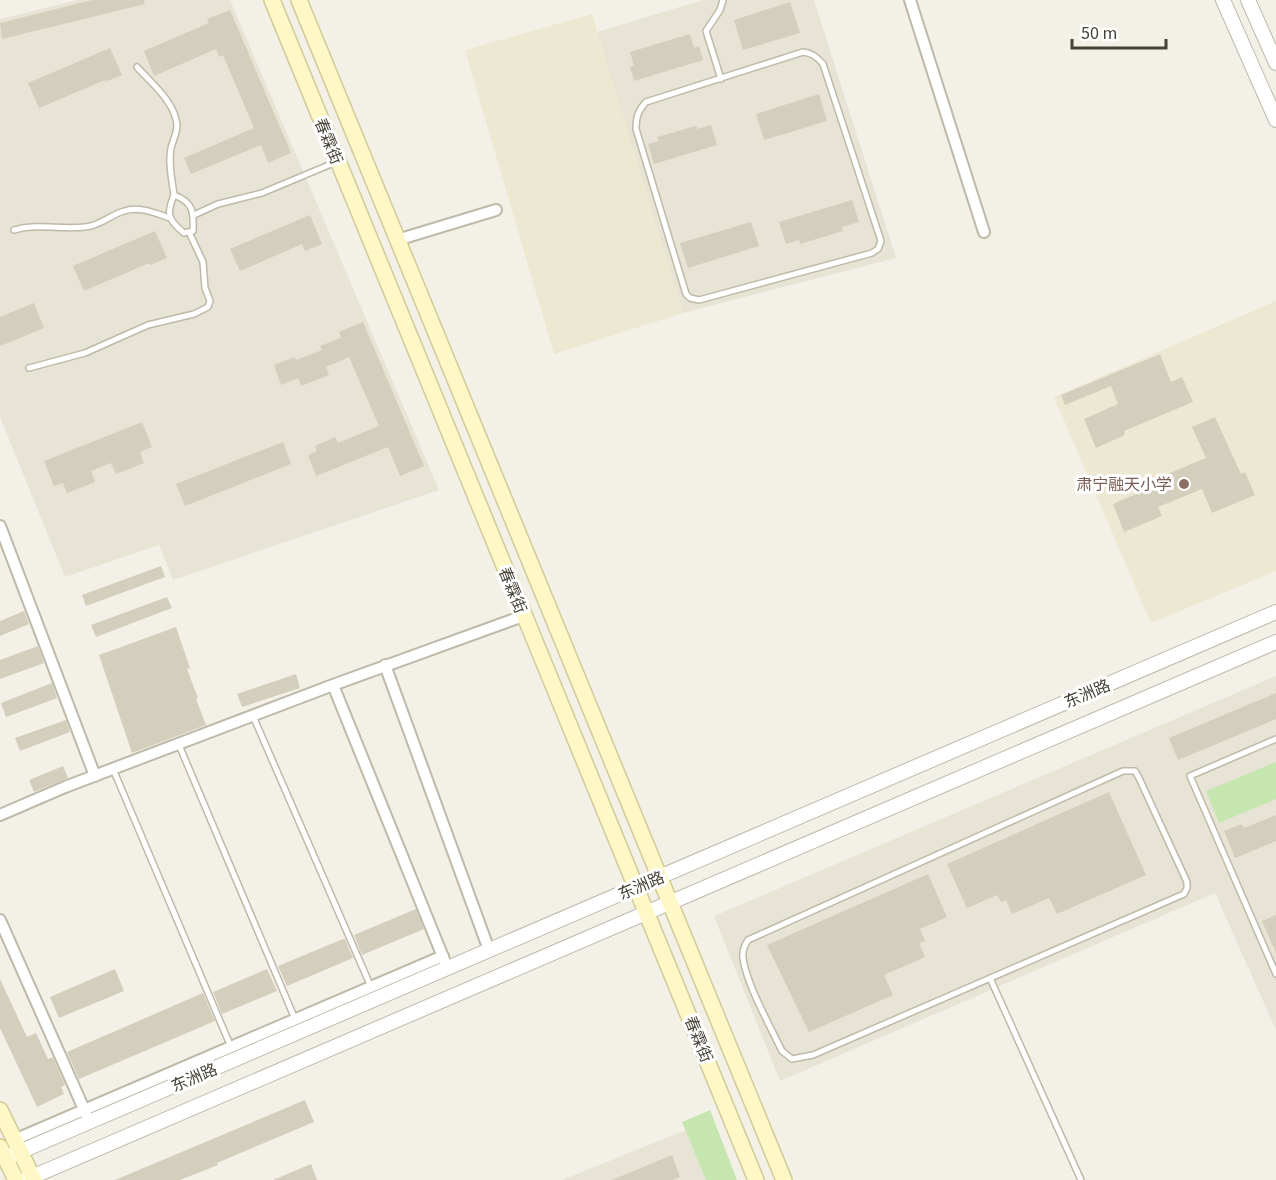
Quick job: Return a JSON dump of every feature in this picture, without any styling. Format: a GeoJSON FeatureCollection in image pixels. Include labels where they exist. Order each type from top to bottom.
{"type":"FeatureCollection","features":[{"type":"Feature","properties":{"kind":"main road","name":"春霖街"},"geometry":{"type":"LineString","coordinates":[[272,0],[756,1180]]}},
{"type":"Feature","properties":{"kind":"main road","name":"春霖街"},"geometry":{"type":"LineString","coordinates":[[299,0],[784,1180]]}},
{"type":"Feature","properties":{"kind":"main road"},"geometry":{"type":"LineString","coordinates":[[0,1110],[30,1179]]}},
{"type":"Feature","properties":{"kind":"main road"},"geometry":{"type":"LineString","coordinates":[[3,1153],[16,1180]]}},
{"type":"Feature","properties":{"kind":"street"},"geometry":{"type":"LineString","coordinates":[[910,0],[984,231]]}},
{"type":"Feature","properties":{"kind":"street"},"geometry":{"type":"LineString","coordinates":[[1223,0],[1276,120]]}},
{"type":"Feature","properties":{"kind":"street"},"geometry":{"type":"LineString","coordinates":[[1248,0],[1276,63]]}},
{"type":"Feature","properties":{"kind":"street"},"geometry":{"type":"LineString","coordinates":[[397,240],[496,210]]}},
{"type":"Feature","properties":{"kind":"street"},"geometry":{"type":"LineString","coordinates":[[0,526],[95,776]]}},
{"type":"Feature","properties":{"kind":"street","name":"东洲路"},"geometry":{"type":"LineString","coordinates":[[3,1153],[445,962],[489,950],[1276,612]]}},
{"type":"Feature","properties":{"kind":"street"},"geometry":{"type":"LineString","coordinates":[[0,815],[253,715],[523,616]]}},
{"type":"Feature","properties":{"kind":"street","name":"东洲路"},"geometry":{"type":"LineString","coordinates":[[30,1179],[1276,642]]}},
{"type":"Feature","properties":{"kind":"street"},"geometry":{"type":"LineString","coordinates":[[385,665],[489,950]]}},
{"type":"Feature","properties":{"kind":"street"},"geometry":{"type":"LineString","coordinates":[[0,920],[86,1116],[295,1019],[371,987],[445,962],[333,685]]}},
{"type":"Feature","properties":{"kind":"lane"},"geometry":{"type":"LineString","coordinates":[[721,79],[706,31],[720,10],[723,0]]}},
{"type":"Feature","properties":{"kind":"lane"},"geometry":{"type":"LineString","coordinates":[[803,52],[816,57],[823,64],[881,241],[878,249],[872,253],[699,300],[686,294],[636,129],[636,119],[646,102],[721,79],[803,52]]}},
{"type":"Feature","properties":{"kind":"lane"},"geometry":{"type":"LineString","coordinates":[[137,67],[164,97],[176,120],[177,127],[171,148],[170,164],[174,195],[168,208],[170,218]]}},
{"type":"Feature","properties":{"kind":"lane"},"geometry":{"type":"LineString","coordinates":[[194,215],[218,204],[262,193],[338,162]]}},
{"type":"Feature","properties":{"kind":"lane"},"geometry":{"type":"LineString","coordinates":[[14,230],[25,226],[86,227],[98,224],[123,211],[134,209],[150,211],[170,218],[184,233],[193,231],[194,215],[184,199],[174,195]]}},
{"type":"Feature","properties":{"kind":"lane"},"geometry":{"type":"LineString","coordinates":[[29,368],[85,353],[148,325],[194,314],[208,307],[210,301],[202,262],[189,232]]}},
{"type":"Feature","properties":{"kind":"lane"},"geometry":{"type":"LineString","coordinates":[[253,715],[371,987]]}},
{"type":"Feature","properties":{"kind":"lane"},"geometry":{"type":"LineString","coordinates":[[1276,739],[1190,776],[1276,974]]}},
{"type":"Feature","properties":{"kind":"lane"},"geometry":{"type":"LineString","coordinates":[[178,744],[295,1019]]}},
{"type":"Feature","properties":{"kind":"lane"},"geometry":{"type":"LineString","coordinates":[[113,769],[231,1047]]}},
{"type":"Feature","properties":{"kind":"lane"},"geometry":{"type":"LineString","coordinates":[[1123,771],[1135,771],[1187,882],[1184,894],[990,978],[813,1055],[792,1059],[782,1051],[748,977],[743,948],[748,940],[1101,780],[1123,771]]}},
{"type":"Feature","properties":{"kind":"lane"},"geometry":{"type":"LineString","coordinates":[[990,978],[1081,1180]]}},
{"type":"Feature","properties":{"kind":"shaded area"},"geometry":{"type":"Polygon","coordinates":[[[77,0],[230,0],[439,490],[173,580],[159,545],[65,577],[0,417],[0,19],[77,0]]]}},
{"type":"Feature","properties":{"kind":"shaded area"},"geometry":{"type":"Polygon","coordinates":[[[703,0],[814,0],[896,258],[683,313],[597,32],[703,0]]]}},
{"type":"Feature","properties":{"kind":"shaded area"},"geometry":{"type":"Polygon","coordinates":[[[592,14],[683,313],[554,354],[465,50],[592,14]]]}},
{"type":"Feature","properties":{"kind":"shaded area","name":"肃宁融天小学"},"geometry":{"type":"Polygon","coordinates":[[[1276,301],[1276,571],[1151,623],[1054,397],[1276,301]]]}},
{"type":"Feature","properties":{"kind":"shaded area"},"geometry":{"type":"Polygon","coordinates":[[[1276,676],[1276,1030],[1215,893],[780,1081],[714,916],[1276,676]]]}},
{"type":"Feature","properties":{"kind":"shaded area"},"geometry":{"type":"Polygon","coordinates":[[[686,1130],[706,1180],[562,1180],[686,1130]]]}},
{"type":"Feature","properties":{"kind":"green space"},"geometry":{"type":"Polygon","coordinates":[[[1276,762],[1276,799],[1219,823],[1206,791],[1276,762]]]}},
{"type":"Feature","properties":{"kind":"green space"},"geometry":{"type":"Polygon","coordinates":[[[710,1110],[737,1180],[706,1180],[682,1122],[710,1110]]]}},
{"type":"Feature","properties":{"kind":"building"},"geometry":{"type":"Polygon","coordinates":[[[92,0],[144,0],[145,4],[2,39],[0,23],[92,0]]]}},
{"type":"Feature","properties":{"kind":"building"},"geometry":{"type":"Polygon","coordinates":[[[790,2],[800,33],[743,50],[734,20],[790,2]]]}},
{"type":"Feature","properties":{"kind":"building"},"geometry":{"type":"Polygon","coordinates":[[[230,10],[291,153],[268,163],[261,145],[191,174],[184,158],[254,128],[223,55],[219,57],[216,49],[154,76],[144,51],[209,23],[207,19],[230,10]]]}},
{"type":"Feature","properties":{"kind":"building"},"geometry":{"type":"Polygon","coordinates":[[[690,34],[694,48],[699,46],[703,60],[634,81],[630,67],[634,66],[630,52],[690,34]]]}},
{"type":"Feature","properties":{"kind":"building"},"geometry":{"type":"Polygon","coordinates":[[[110,48],[122,75],[39,108],[28,83],[110,48]]]}},
{"type":"Feature","properties":{"kind":"building"},"geometry":{"type":"Polygon","coordinates":[[[819,94],[827,121],[764,140],[756,114],[819,94]]]}},
{"type":"Feature","properties":{"kind":"building"},"geometry":{"type":"Polygon","coordinates":[[[711,125],[717,145],[654,164],[648,144],[659,141],[657,137],[696,126],[697,129],[711,125]]]}},
{"type":"Feature","properties":{"kind":"building"},"geometry":{"type":"Polygon","coordinates":[[[852,200],[859,222],[842,227],[843,231],[800,244],[799,240],[786,244],[779,222],[852,200]]]}},
{"type":"Feature","properties":{"kind":"building"},"geometry":{"type":"Polygon","coordinates":[[[310,215],[322,244],[305,251],[302,244],[240,271],[230,249],[310,215]]]}},
{"type":"Feature","properties":{"kind":"building"},"geometry":{"type":"Polygon","coordinates":[[[751,222],[759,246],[688,268],[680,243],[751,222]]]}},
{"type":"Feature","properties":{"kind":"building"},"geometry":{"type":"Polygon","coordinates":[[[155,231],[167,258],[150,265],[149,263],[84,291],[73,266],[155,231]]]}},
{"type":"Feature","properties":{"kind":"building"},"geometry":{"type":"Polygon","coordinates":[[[34,303],[44,328],[0,346],[0,317],[34,303]]]}},
{"type":"Feature","properties":{"kind":"building"},"geometry":{"type":"Polygon","coordinates":[[[363,322],[424,466],[400,476],[388,447],[316,476],[308,455],[317,451],[315,446],[335,437],[338,443],[379,426],[349,357],[326,367],[329,375],[301,386],[298,378],[281,385],[274,365],[322,350],[320,346],[341,338],[339,332],[363,322]]]}},
{"type":"Feature","properties":{"kind":"building"},"geometry":{"type":"Polygon","coordinates":[[[1160,354],[1171,382],[1182,377],[1193,402],[1124,431],[1125,435],[1096,448],[1084,419],[1118,404],[1111,386],[1065,405],[1061,395],[1160,354]]]}},
{"type":"Feature","properties":{"kind":"building"},"geometry":{"type":"Polygon","coordinates":[[[1215,417],[1241,474],[1245,472],[1255,495],[1212,513],[1202,489],[1158,507],[1162,516],[1124,532],[1113,504],[1150,488],[1148,482],[1206,458],[1192,427],[1215,417]]]}},
{"type":"Feature","properties":{"kind":"building"},"geometry":{"type":"Polygon","coordinates":[[[142,422],[152,447],[140,452],[144,463],[116,474],[111,463],[91,471],[95,482],[67,493],[63,483],[54,486],[44,461],[142,422]]]}},
{"type":"Feature","properties":{"kind":"building"},"geometry":{"type":"Polygon","coordinates":[[[283,442],[291,464],[185,506],[176,484],[283,442]]]}},
{"type":"Feature","properties":{"kind":"building"},"geometry":{"type":"Polygon","coordinates":[[[161,566],[165,577],[86,606],[82,595],[161,566]]]}},
{"type":"Feature","properties":{"kind":"building"},"geometry":{"type":"Polygon","coordinates":[[[167,597],[172,608],[96,637],[91,625],[167,597]]]}},
{"type":"Feature","properties":{"kind":"building"},"geometry":{"type":"Polygon","coordinates":[[[24,611],[29,624],[0,636],[0,621],[24,611]]]}},
{"type":"Feature","properties":{"kind":"building"},"geometry":{"type":"Polygon","coordinates":[[[176,627],[190,668],[187,669],[198,698],[196,699],[206,725],[132,753],[99,655],[176,627]]]}},
{"type":"Feature","properties":{"kind":"building"},"geometry":{"type":"Polygon","coordinates":[[[38,646],[44,663],[0,679],[0,660],[38,646]]]}},
{"type":"Feature","properties":{"kind":"building"},"geometry":{"type":"Polygon","coordinates":[[[296,674],[300,688],[242,707],[237,694],[296,674]]]}},
{"type":"Feature","properties":{"kind":"building"},"geometry":{"type":"Polygon","coordinates":[[[52,683],[57,698],[6,717],[1,703],[52,683]]]}},
{"type":"Feature","properties":{"kind":"building"},"geometry":{"type":"Polygon","coordinates":[[[1276,693],[1276,719],[1178,760],[1169,738],[1276,693]]]}},
{"type":"Feature","properties":{"kind":"building"},"geometry":{"type":"Polygon","coordinates":[[[66,720],[70,732],[20,751],[15,738],[66,720]]]}},
{"type":"Feature","properties":{"kind":"building"},"geometry":{"type":"Polygon","coordinates":[[[63,766],[68,778],[34,792],[29,780],[63,766]]]}},
{"type":"Feature","properties":{"kind":"building"},"geometry":{"type":"Polygon","coordinates":[[[1109,792],[1146,875],[1057,914],[1049,898],[1012,914],[1006,900],[1001,902],[997,895],[967,908],[947,864],[1109,792]]]}},
{"type":"Feature","properties":{"kind":"building"},"geometry":{"type":"Polygon","coordinates":[[[1276,815],[1276,841],[1235,858],[1224,831],[1242,824],[1244,828],[1276,815]]]}},
{"type":"Feature","properties":{"kind":"building"},"geometry":{"type":"Polygon","coordinates":[[[928,874],[947,917],[920,929],[925,941],[919,943],[925,957],[884,975],[893,995],[809,1032],[767,945],[928,874]]]}},
{"type":"Feature","properties":{"kind":"building"},"geometry":{"type":"Polygon","coordinates":[[[416,909],[424,929],[362,955],[354,935],[416,909]]]}},
{"type":"Feature","properties":{"kind":"building"},"geometry":{"type":"Polygon","coordinates":[[[1276,915],[1276,953],[1262,921],[1276,915]]]}},
{"type":"Feature","properties":{"kind":"building"},"geometry":{"type":"Polygon","coordinates":[[[343,939],[353,958],[287,986],[278,966],[343,939]]]}},
{"type":"Feature","properties":{"kind":"building"},"geometry":{"type":"Polygon","coordinates":[[[115,969],[124,991],[59,1018],[50,997],[115,969]]]}},
{"type":"Feature","properties":{"kind":"building"},"geometry":{"type":"Polygon","coordinates":[[[267,969],[277,991],[222,1014],[213,992],[267,969]]]}},
{"type":"Feature","properties":{"kind":"building"},"geometry":{"type":"Polygon","coordinates":[[[0,979],[27,1037],[36,1033],[48,1059],[53,1057],[65,1085],[61,1087],[64,1094],[37,1107],[0,1028],[0,979]]]}},
{"type":"Feature","properties":{"kind":"building"},"geometry":{"type":"Polygon","coordinates":[[[203,993],[215,1021],[79,1079],[67,1052],[203,993]]]}},
{"type":"Feature","properties":{"kind":"building"},"geometry":{"type":"Polygon","coordinates":[[[305,1100],[314,1122],[217,1163],[218,1165],[180,1180],[115,1180],[305,1100]]]}},
{"type":"Feature","properties":{"kind":"building"},"geometry":{"type":"Polygon","coordinates":[[[672,1155],[680,1177],[672,1180],[612,1180],[672,1155]]]}},
{"type":"Feature","properties":{"kind":"building"},"geometry":{"type":"Polygon","coordinates":[[[311,1164],[317,1180],[273,1180],[311,1164]]]}},
{"type":"Feature","properties":{"kind":"place","name":"肃宁融天小学"},"geometry":{"type":"Point","coordinates":[1184,484]}}]}
